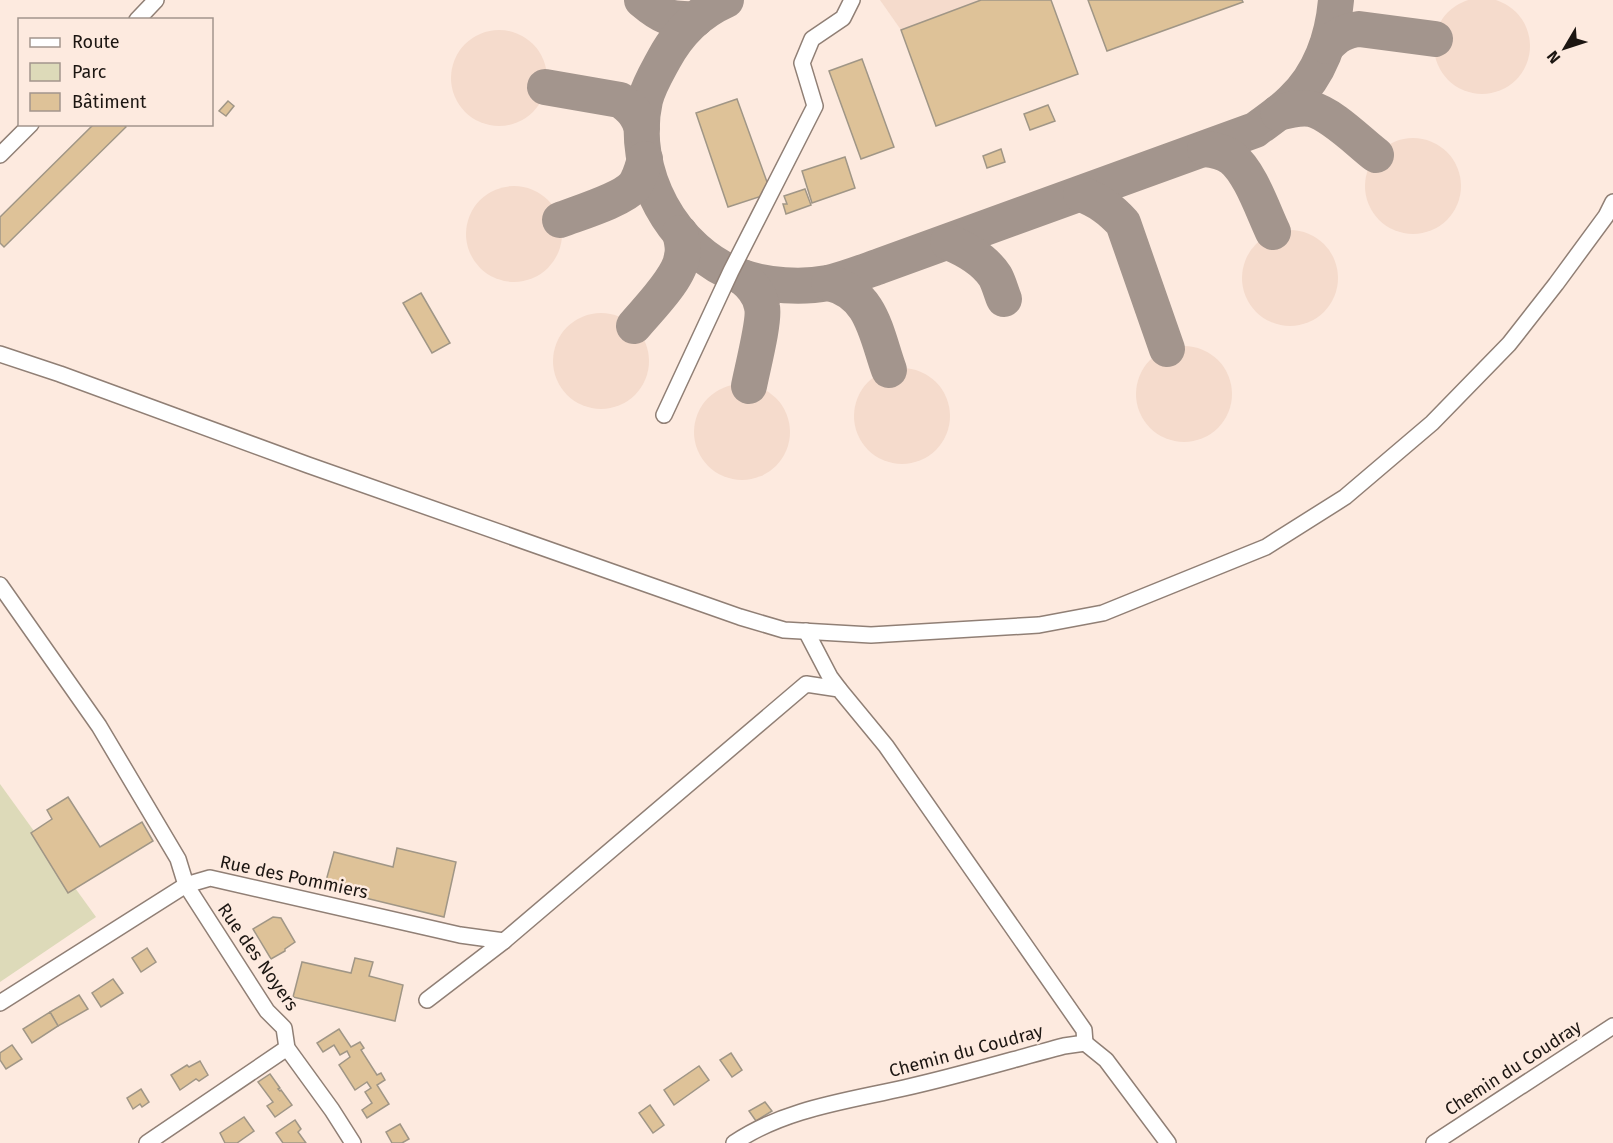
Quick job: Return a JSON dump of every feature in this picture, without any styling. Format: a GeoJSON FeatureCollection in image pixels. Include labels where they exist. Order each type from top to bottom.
{"type":"FeatureCollection","features":[{"type":"Feature","properties":{"kind":"street"},"geometry":{"type":"LineString","coordinates":[[139,18],[156,0]]}},
{"type":"Feature","properties":{"kind":"street"},"geometry":{"type":"LineString","coordinates":[[664,415],[731,271],[815,106],[802,63],[812,39],[843,18],[852,0]]}},
{"type":"Feature","properties":{"kind":"street"},"geometry":{"type":"LineString","coordinates":[[0,155],[29,126]]}},
{"type":"Feature","properties":{"kind":"street"},"geometry":{"type":"LineString","coordinates":[[0,354],[308,465],[740,617],[784,630],[871,635],[1039,625],[1103,613],[1266,546],[1345,497],[1432,423],[1509,344],[1606,216],[1613,202]]}},
{"type":"Feature","properties":{"kind":"street","name":"Rue des Noyers"},"geometry":{"type":"LineString","coordinates":[[0,585],[99,726],[178,859],[186,885],[267,1011],[284,1028],[287,1048],[353,1143]]}},
{"type":"Feature","properties":{"kind":"street"},"geometry":{"type":"LineString","coordinates":[[806,631],[830,677],[886,746],[1084,1030],[1085,1043],[1106,1060],[1168,1143]]}},
{"type":"Feature","properties":{"kind":"street"},"geometry":{"type":"LineString","coordinates":[[427,1000],[504,941],[806,684],[839,689]]}},
{"type":"Feature","properties":{"kind":"street","name":"Rue des Pommiers"},"geometry":{"type":"LineString","coordinates":[[0,1003],[186,885],[210,878],[460,935],[504,941]]}},
{"type":"Feature","properties":{"kind":"street","name":"Chemin du Coudray"},"geometry":{"type":"LineString","coordinates":[[1434,1143],[1613,1026]]}},
{"type":"Feature","properties":{"kind":"street","name":"Chemin du Coudray"},"geometry":{"type":"LineString","coordinates":[[734,1143],[774,1123],[820,1106],[906,1088],[1064,1046],[1085,1043]]}},
{"type":"Feature","properties":{"kind":"street"},"geometry":{"type":"LineString","coordinates":[[147,1143],[287,1048]]}},
{"type":"Feature","properties":{"kind":"shaded area"},"geometry":{"type":"Polygon","coordinates":[[[1473,-1],[1491,-1],[1508,6],[1522,20],[1529,37],[1529,55],[1522,72],[1508,86],[1491,93],[1473,93],[1456,86],[1442,72],[1435,55],[1435,37],[1442,20],[1456,6],[1473,-1]]]}},
{"type":"Feature","properties":{"kind":"shaded area"},"geometry":{"type":"Polygon","coordinates":[[[880,0],[981,0],[901,30],[880,0]]]}},
{"type":"Feature","properties":{"kind":"shaded area"},"geometry":{"type":"Polygon","coordinates":[[[499,30],[517,34],[533,44],[543,60],[547,78],[543,96],[533,112],[517,122],[499,126],[481,122],[465,112],[455,96],[451,78],[455,60],[465,44],[481,34],[499,30]]]}},
{"type":"Feature","properties":{"kind":"shaded area"},"geometry":{"type":"Polygon","coordinates":[[[1413,138],[1431,142],[1447,152],[1457,168],[1461,186],[1457,204],[1447,220],[1431,230],[1413,234],[1395,230],[1379,220],[1369,204],[1365,186],[1369,168],[1379,152],[1395,142],[1413,138]]]}},
{"type":"Feature","properties":{"kind":"shaded area"},"geometry":{"type":"Polygon","coordinates":[[[514,186],[532,190],[548,200],[558,216],[562,234],[558,252],[548,268],[532,278],[514,282],[496,278],[480,268],[470,252],[466,234],[470,216],[480,200],[496,190],[514,186]]]}},
{"type":"Feature","properties":{"kind":"shaded area"},"geometry":{"type":"Polygon","coordinates":[[[1290,230],[1308,234],[1324,244],[1334,260],[1338,278],[1334,296],[1324,312],[1308,322],[1290,326],[1272,322],[1256,312],[1246,296],[1242,278],[1246,260],[1256,244],[1272,234],[1290,230]]]}},
{"type":"Feature","properties":{"kind":"shaded area"},"geometry":{"type":"Polygon","coordinates":[[[601,313],[619,317],[635,327],[645,343],[649,361],[645,379],[635,395],[619,405],[601,409],[583,405],[567,395],[557,379],[553,361],[557,343],[567,327],[583,317],[601,313]]]}},
{"type":"Feature","properties":{"kind":"shaded area"},"geometry":{"type":"Polygon","coordinates":[[[1184,346],[1202,350],[1218,360],[1228,376],[1232,394],[1228,412],[1218,428],[1202,438],[1184,442],[1166,438],[1150,428],[1140,412],[1136,394],[1140,376],[1150,360],[1166,350],[1184,346]]]}},
{"type":"Feature","properties":{"kind":"shaded area"},"geometry":{"type":"Polygon","coordinates":[[[902,368],[920,372],[936,382],[946,398],[950,416],[946,434],[936,450],[920,460],[902,464],[884,460],[868,450],[858,434],[854,416],[858,398],[868,382],[884,372],[902,368]]]}},
{"type":"Feature","properties":{"kind":"shaded area"},"geometry":{"type":"Polygon","coordinates":[[[742,384],[760,388],[776,398],[786,414],[790,432],[786,450],[776,466],[760,476],[742,480],[724,476],[708,466],[698,450],[694,432],[698,414],[708,398],[724,388],[742,384]]]}},
{"type":"Feature","properties":{"kind":"green space"},"geometry":{"type":"Polygon","coordinates":[[[0,784],[96,917],[0,982],[0,784]]]}},
{"type":"Feature","properties":{"kind":"building"},"geometry":{"type":"Polygon","coordinates":[[[981,0],[1051,0],[1078,74],[936,126],[901,30],[981,0]]]}},
{"type":"Feature","properties":{"kind":"building"},"geometry":{"type":"Polygon","coordinates":[[[1088,0],[1242,0],[1243,2],[1107,51],[1088,0]]]}},
{"type":"Feature","properties":{"kind":"building"},"geometry":{"type":"Polygon","coordinates":[[[862,59],[894,147],[861,159],[829,71],[862,59]]]}},
{"type":"Feature","properties":{"kind":"building"},"geometry":{"type":"Polygon","coordinates":[[[737,99],[771,193],[728,207],[696,113],[737,99]]]}},
{"type":"Feature","properties":{"kind":"building"},"geometry":{"type":"Polygon","coordinates":[[[228,101],[234,106],[226,116],[219,111],[228,101]]]}},
{"type":"Feature","properties":{"kind":"building"},"geometry":{"type":"Polygon","coordinates":[[[1048,105],[1055,121],[1030,130],[1024,114],[1048,105]]]}},
{"type":"Feature","properties":{"kind":"building"},"geometry":{"type":"Polygon","coordinates":[[[92,126],[125,126],[4,247],[0,243],[0,217],[92,126]]]}},
{"type":"Feature","properties":{"kind":"building"},"geometry":{"type":"Polygon","coordinates":[[[1001,149],[1005,162],[987,168],[983,156],[1001,149]]]}},
{"type":"Feature","properties":{"kind":"building"},"geometry":{"type":"Polygon","coordinates":[[[845,157],[855,188],[812,203],[802,171],[845,157]]]}},
{"type":"Feature","properties":{"kind":"building"},"geometry":{"type":"Polygon","coordinates":[[[805,189],[811,205],[786,214],[783,204],[787,204],[784,196],[805,189]]]}},
{"type":"Feature","properties":{"kind":"building"},"geometry":{"type":"Polygon","coordinates":[[[421,293],[450,343],[432,353],[403,303],[421,293]]]}},
{"type":"Feature","properties":{"kind":"building"},"geometry":{"type":"Polygon","coordinates":[[[68,797],[100,847],[142,822],[153,841],[68,893],[31,833],[52,819],[47,810],[68,797]]]}},
{"type":"Feature","properties":{"kind":"building"},"geometry":{"type":"Polygon","coordinates":[[[397,848],[456,862],[444,917],[324,888],[334,852],[393,867],[397,848]]]}},
{"type":"Feature","properties":{"kind":"building"},"geometry":{"type":"Polygon","coordinates":[[[273,917],[281,918],[295,942],[271,959],[253,929],[273,917]]]}},
{"type":"Feature","properties":{"kind":"building"},"geometry":{"type":"Polygon","coordinates":[[[147,948],[156,962],[141,972],[132,958],[147,948]]]}},
{"type":"Feature","properties":{"kind":"building"},"geometry":{"type":"Polygon","coordinates":[[[355,958],[373,962],[369,976],[403,985],[395,1021],[293,997],[302,962],[351,973],[355,958]]]}},
{"type":"Feature","properties":{"kind":"building"},"geometry":{"type":"Polygon","coordinates":[[[113,979],[123,993],[101,1007],[92,993],[113,979]]]}},
{"type":"Feature","properties":{"kind":"building"},"geometry":{"type":"Polygon","coordinates":[[[79,995],[88,1009],[58,1026],[50,1012],[79,995]]]}},
{"type":"Feature","properties":{"kind":"building"},"geometry":{"type":"Polygon","coordinates":[[[50,1012],[58,1026],[32,1043],[23,1029],[50,1012]]]}},
{"type":"Feature","properties":{"kind":"building"},"geometry":{"type":"Polygon","coordinates":[[[339,1029],[351,1047],[360,1042],[364,1048],[361,1050],[377,1075],[381,1073],[385,1080],[377,1085],[389,1104],[367,1118],[362,1110],[372,1103],[365,1092],[371,1088],[367,1082],[355,1090],[339,1065],[350,1057],[347,1051],[340,1055],[334,1045],[323,1052],[317,1043],[339,1029]]]}},
{"type":"Feature","properties":{"kind":"building"},"geometry":{"type":"Polygon","coordinates":[[[12,1045],[22,1059],[6,1069],[0,1060],[0,1053],[12,1045]]]}},
{"type":"Feature","properties":{"kind":"building"},"geometry":{"type":"Polygon","coordinates":[[[731,1053],[742,1070],[732,1077],[720,1060],[731,1053]]]}},
{"type":"Feature","properties":{"kind":"building"},"geometry":{"type":"Polygon","coordinates":[[[200,1061],[208,1075],[199,1081],[196,1079],[180,1090],[171,1075],[187,1065],[189,1067],[200,1061]]]}},
{"type":"Feature","properties":{"kind":"building"},"geometry":{"type":"Polygon","coordinates":[[[699,1066],[709,1080],[674,1105],[664,1090],[699,1066]]]}},
{"type":"Feature","properties":{"kind":"building"},"geometry":{"type":"Polygon","coordinates":[[[270,1074],[280,1088],[278,1089],[292,1105],[275,1117],[267,1106],[273,1102],[258,1082],[270,1074]]]}},
{"type":"Feature","properties":{"kind":"building"},"geometry":{"type":"Polygon","coordinates":[[[141,1089],[149,1102],[133,1109],[127,1098],[141,1089]]]}},
{"type":"Feature","properties":{"kind":"building"},"geometry":{"type":"Polygon","coordinates":[[[765,1102],[772,1111],[756,1121],[749,1111],[765,1102]]]}},
{"type":"Feature","properties":{"kind":"building"},"geometry":{"type":"Polygon","coordinates":[[[650,1105],[664,1125],[653,1133],[639,1113],[650,1105]]]}},
{"type":"Feature","properties":{"kind":"building"},"geometry":{"type":"Polygon","coordinates":[[[244,1117],[254,1131],[237,1143],[225,1143],[220,1133],[244,1117]]]}},
{"type":"Feature","properties":{"kind":"building"},"geometry":{"type":"Polygon","coordinates":[[[295,1120],[301,1129],[298,1132],[306,1143],[283,1143],[276,1133],[295,1120]]]}},
{"type":"Feature","properties":{"kind":"building"},"geometry":{"type":"Polygon","coordinates":[[[400,1124],[409,1139],[402,1143],[392,1143],[386,1132],[400,1124]]]}},
{"type":"Feature","properties":{"kind":"taxiway"},"geometry":{"type":"LineString","coordinates":[[642,0],[666,16],[696,19]]}},
{"type":"Feature","properties":{"kind":"taxiway"},"geometry":{"type":"LineString","coordinates":[[726,0],[698,17],[683,32],[670,49],[649,89],[645,100],[642,127],[644,154],[650,181],[661,206],[676,229],[695,249],[717,265],[742,277],[773,284],[796,286],[818,285],[854,275],[1255,130],[1288,105],[1310,79],[1328,41],[1336,0]]}},
{"type":"Feature","properties":{"kind":"taxiway"},"geometry":{"type":"LineString","coordinates":[[1327,46],[1342,34],[1359,29],[1435,39]]}},
{"type":"Feature","properties":{"kind":"taxiway"},"geometry":{"type":"LineString","coordinates":[[545,87],[620,100],[634,112],[642,128]]}},
{"type":"Feature","properties":{"kind":"taxiway"},"geometry":{"type":"LineString","coordinates":[[1278,113],[1303,108],[1319,112],[1336,122],[1376,155]]}},
{"type":"Feature","properties":{"kind":"taxiway"},"geometry":{"type":"LineString","coordinates":[[1205,149],[1226,154],[1239,164],[1273,232]]}},
{"type":"Feature","properties":{"kind":"taxiway"},"geometry":{"type":"LineString","coordinates":[[560,220],[610,201],[628,191],[638,180],[645,159]]}},
{"type":"Feature","properties":{"kind":"taxiway"},"geometry":{"type":"LineString","coordinates":[[1081,194],[1104,206],[1123,223],[1167,349]]}},
{"type":"Feature","properties":{"kind":"taxiway"},"geometry":{"type":"LineString","coordinates":[[634,326],[676,274],[683,253],[680,233]]}},
{"type":"Feature","properties":{"kind":"taxiway"},"geometry":{"type":"LineString","coordinates":[[948,242],[967,251],[985,264],[995,276],[1004,299]]}},
{"type":"Feature","properties":{"kind":"taxiway"},"geometry":{"type":"LineString","coordinates":[[742,277],[757,294],[761,302],[762,313],[749,386]]}},
{"type":"Feature","properties":{"kind":"taxiway"},"geometry":{"type":"LineString","coordinates":[[829,283],[843,288],[863,305],[876,329],[889,370]]}}]}
